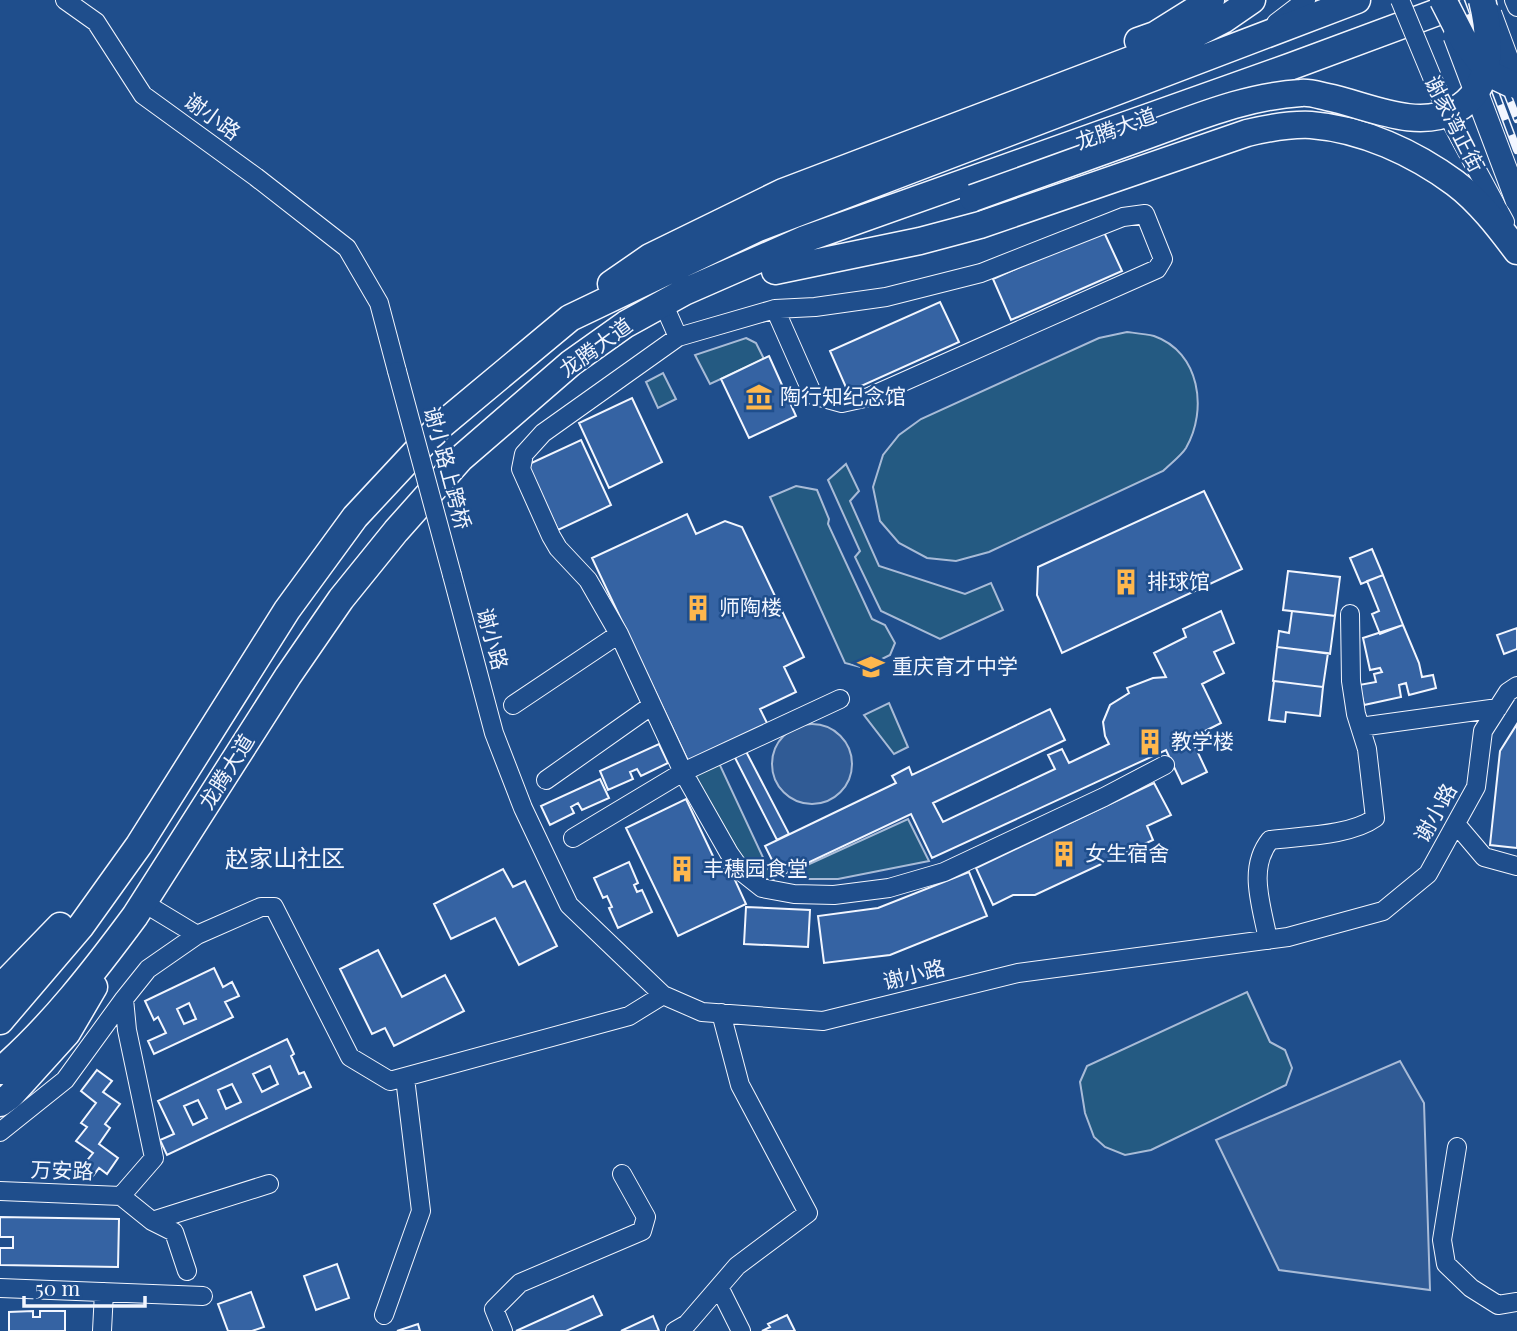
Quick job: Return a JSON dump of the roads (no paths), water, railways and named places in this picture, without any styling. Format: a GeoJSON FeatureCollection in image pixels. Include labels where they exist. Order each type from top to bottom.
{"type":"FeatureCollection","features":[{"type":"Feature","properties":{"kind":"highway"},"geometry":{"type":"LineString","coordinates":[[689,238],[813,165],[1155,34],[1211,0]]}},
{"type":"Feature","properties":{"kind":"highway"},"geometry":{"type":"LineString","coordinates":[[570,318],[600,291],[640,264],[783,192],[1188,38],[1223,20],[1252,0]]}},
{"type":"Feature","properties":{"kind":"highway","name":"龙腾大道"},"geometry":{"type":"LineString","coordinates":[[0,1021],[81,926],[139,845],[287,610],[355,517],[438,428],[570,318],[758,228],[1357,0]]}},
{"type":"Feature","properties":{"kind":"highway"},"geometry":{"type":"LineString","coordinates":[[1442,0],[1464,41],[1490,74],[1515,85]]}},
{"type":"Feature","properties":{"kind":"highway","name":"龙腾大道"},"geometry":{"type":"LineString","coordinates":[[0,1071],[25,1050],[111,949],[341,599],[396,531],[460,459],[570,363],[625,324],[674,298],[805,239],[1470,0]]}},
{"type":"Feature","properties":{"kind":"highway"},"geometry":{"type":"LineString","coordinates":[[775,271],[1242,101],[1303,92],[1357,103],[1395,116],[1426,119],[1455,110],[1472,97],[1488,63],[1489,29],[1483,0]]}},
{"type":"Feature","properties":{"kind":"highway"},"geometry":{"type":"LineString","coordinates":[[674,298],[775,271],[920,241],[980,225],[1247,133],[1276,127],[1310,125],[1366,137],[1405,152],[1456,184],[1493,221],[1517,251]]}},
{"type":"Feature","properties":{"kind":"highway"},"geometry":{"type":"LineString","coordinates":[[689,238],[758,228]]}},
{"type":"Feature","properties":{"kind":"highway"},"geometry":{"type":"LineString","coordinates":[[0,988],[139,845]]}},
{"type":"Feature","properties":{"kind":"highway"},"geometry":{"type":"LineString","coordinates":[[0,1103],[10,1096],[67,1033],[139,910]]}},
{"type":"Feature","properties":{"kind":"main road","name":"谢家湾正街"},"geometry":{"type":"LineString","coordinates":[[1442,0],[1517,200]]}},
{"type":"Feature","properties":{"kind":"main road"},"geometry":{"type":"LineString","coordinates":[[1483,0],[1515,85]]}},
{"type":"Feature","properties":{"kind":"street","name":"谢小路"},"geometry":{"type":"LineString","coordinates":[[65,0],[96,22],[143,95],[256,177],[347,248],[379,303],[397,372]]}},
{"type":"Feature","properties":{"kind":"street"},"geometry":{"type":"LineString","coordinates":[[1256,38],[1307,0]]}},
{"type":"Feature","properties":{"kind":"street","name":"谢家湾正街"},"geometry":{"type":"LineString","coordinates":[[1400,0],[1444,107],[1517,244]]}},
{"type":"Feature","properties":{"kind":"street"},"geometry":{"type":"LineString","coordinates":[[1514,0],[1517,7]]}},
{"type":"Feature","properties":{"kind":"street"},"geometry":{"type":"LineString","coordinates":[[775,309],[813,395],[842,403],[869,397],[1157,269],[1163,259],[1145,214],[1123,217],[981,273],[886,298],[775,309],[678,337],[543,433],[524,454],[521,469],[551,536],[558,548],[588,580],[619,634],[683,772],[743,873],[762,888],[794,894],[834,895],[889,888],[944,872],[1104,797],[1165,765]]}},
{"type":"Feature","properties":{"kind":"street"},"geometry":{"type":"LineString","coordinates":[[674,298],[678,337]]}},
{"type":"Feature","properties":{"kind":"street","name":"谢小路上跨桥"},"geometry":{"type":"LineString","coordinates":[[397,372],[452,575]]}},
{"type":"Feature","properties":{"kind":"street","name":"谢小路"},"geometry":{"type":"LineString","coordinates":[[452,575],[494,733],[523,808],[569,905],[663,995],[702,1012],[823,1021],[1018,973],[1288,937],[1383,911],[1428,874],[1476,787],[1483,731],[1508,692],[1517,686]]}},
{"type":"Feature","properties":{"kind":"street"},"geometry":{"type":"LineString","coordinates":[[1268,940],[1256,874],[1260,852],[1270,840],[1346,830],[1364,826],[1375,818],[1367,749],[1351,681],[1350,614]]}},
{"type":"Feature","properties":{"kind":"street"},"geometry":{"type":"LineString","coordinates":[[513,705],[619,634]]}},
{"type":"Feature","properties":{"kind":"street"},"geometry":{"type":"LineString","coordinates":[[573,838],[683,772],[839,699]]}},
{"type":"Feature","properties":{"kind":"street"},"geometry":{"type":"LineString","coordinates":[[547,780],[651,706]]}},
{"type":"Feature","properties":{"kind":"street"},"geometry":{"type":"LineString","coordinates":[[1360,727],[1497,708]]}},
{"type":"Feature","properties":{"kind":"street"},"geometry":{"type":"LineString","coordinates":[[1456,824],[1484,856],[1517,866]]}},
{"type":"Feature","properties":{"kind":"street"},"geometry":{"type":"LineString","coordinates":[[0,1132],[65,1080],[148,969],[197,935],[261,907],[274,907],[349,1057],[390,1081],[629,1016],[663,995]]}},
{"type":"Feature","properties":{"kind":"street"},"geometry":{"type":"LineString","coordinates":[[139,910],[197,935]]}},
{"type":"Feature","properties":{"kind":"street"},"geometry":{"type":"LineString","coordinates":[[124,999],[127,1030],[154,1158],[121,1196],[152,1222],[174,1232],[187,1271]]}},
{"type":"Feature","properties":{"kind":"street"},"geometry":{"type":"LineString","coordinates":[[675,1331],[687,1324],[737,1266],[808,1213],[740,1085],[722,1013]]}},
{"type":"Feature","properties":{"kind":"street"},"geometry":{"type":"LineString","coordinates":[[384,1315],[421,1212],[405,1078]]}},
{"type":"Feature","properties":{"kind":"street"},"geometry":{"type":"LineString","coordinates":[[1458,1147],[1441,1240],[1446,1264],[1471,1288],[1498,1305],[1517,1302]]}},
{"type":"Feature","properties":{"kind":"street"},"geometry":{"type":"LineString","coordinates":[[503,1331],[494,1309],[520,1283],[642,1231],[646,1217],[622,1174]]}},
{"type":"Feature","properties":{"kind":"street"},"geometry":{"type":"LineString","coordinates":[[152,1222],[269,1184]]}},
{"type":"Feature","properties":{"kind":"street","name":"万安路"},"geometry":{"type":"LineString","coordinates":[[0,1192],[121,1196]]}},
{"type":"Feature","properties":{"kind":"street"},"geometry":{"type":"LineString","coordinates":[[719,1287],[741,1331]]}},
{"type":"Feature","properties":{"kind":"street"},"geometry":{"type":"LineString","coordinates":[[0,1288],[203,1296]]}},
{"type":"Feature","properties":{"kind":"street"},"geometry":{"type":"LineString","coordinates":[[102,1331],[104,1292]]}},
{"type":"Feature","properties":{"kind":"railway"},"geometry":{"type":"LineString","coordinates":[[1461,0],[1517,150]]}},
{"type":"Feature","properties":{"kind":"railway"},"geometry":{"type":"LineString","coordinates":[[1493,57],[1517,119]]}},
{"type":"Feature","properties":{"kind":"place","name":"陶行知纪念馆"},"geometry":{"type":"Point","coordinates":[759,397]}},
{"type":"Feature","properties":{"kind":"place","name":"排球馆"},"geometry":{"type":"Point","coordinates":[1126,582]}},
{"type":"Feature","properties":{"kind":"place","name":"师陶楼"},"geometry":{"type":"Point","coordinates":[698,608]}},
{"type":"Feature","properties":{"kind":"place","name":"重庆育才中学"},"geometry":{"type":"Point","coordinates":[871,667]}},
{"type":"Feature","properties":{"kind":"place","name":"教学楼"},"geometry":{"type":"Point","coordinates":[1150,742]}},
{"type":"Feature","properties":{"kind":"place","name":"女生宿舍"},"geometry":{"type":"Point","coordinates":[1064,854]}},
{"type":"Feature","properties":{"kind":"place","name":"丰穗园食堂"},"geometry":{"type":"Point","coordinates":[682,869]}},
{"type":"Feature","properties":{"kind":"district","name":"赵家山社区"},"geometry":{"type":"Point","coordinates":[285,859]}}]}
